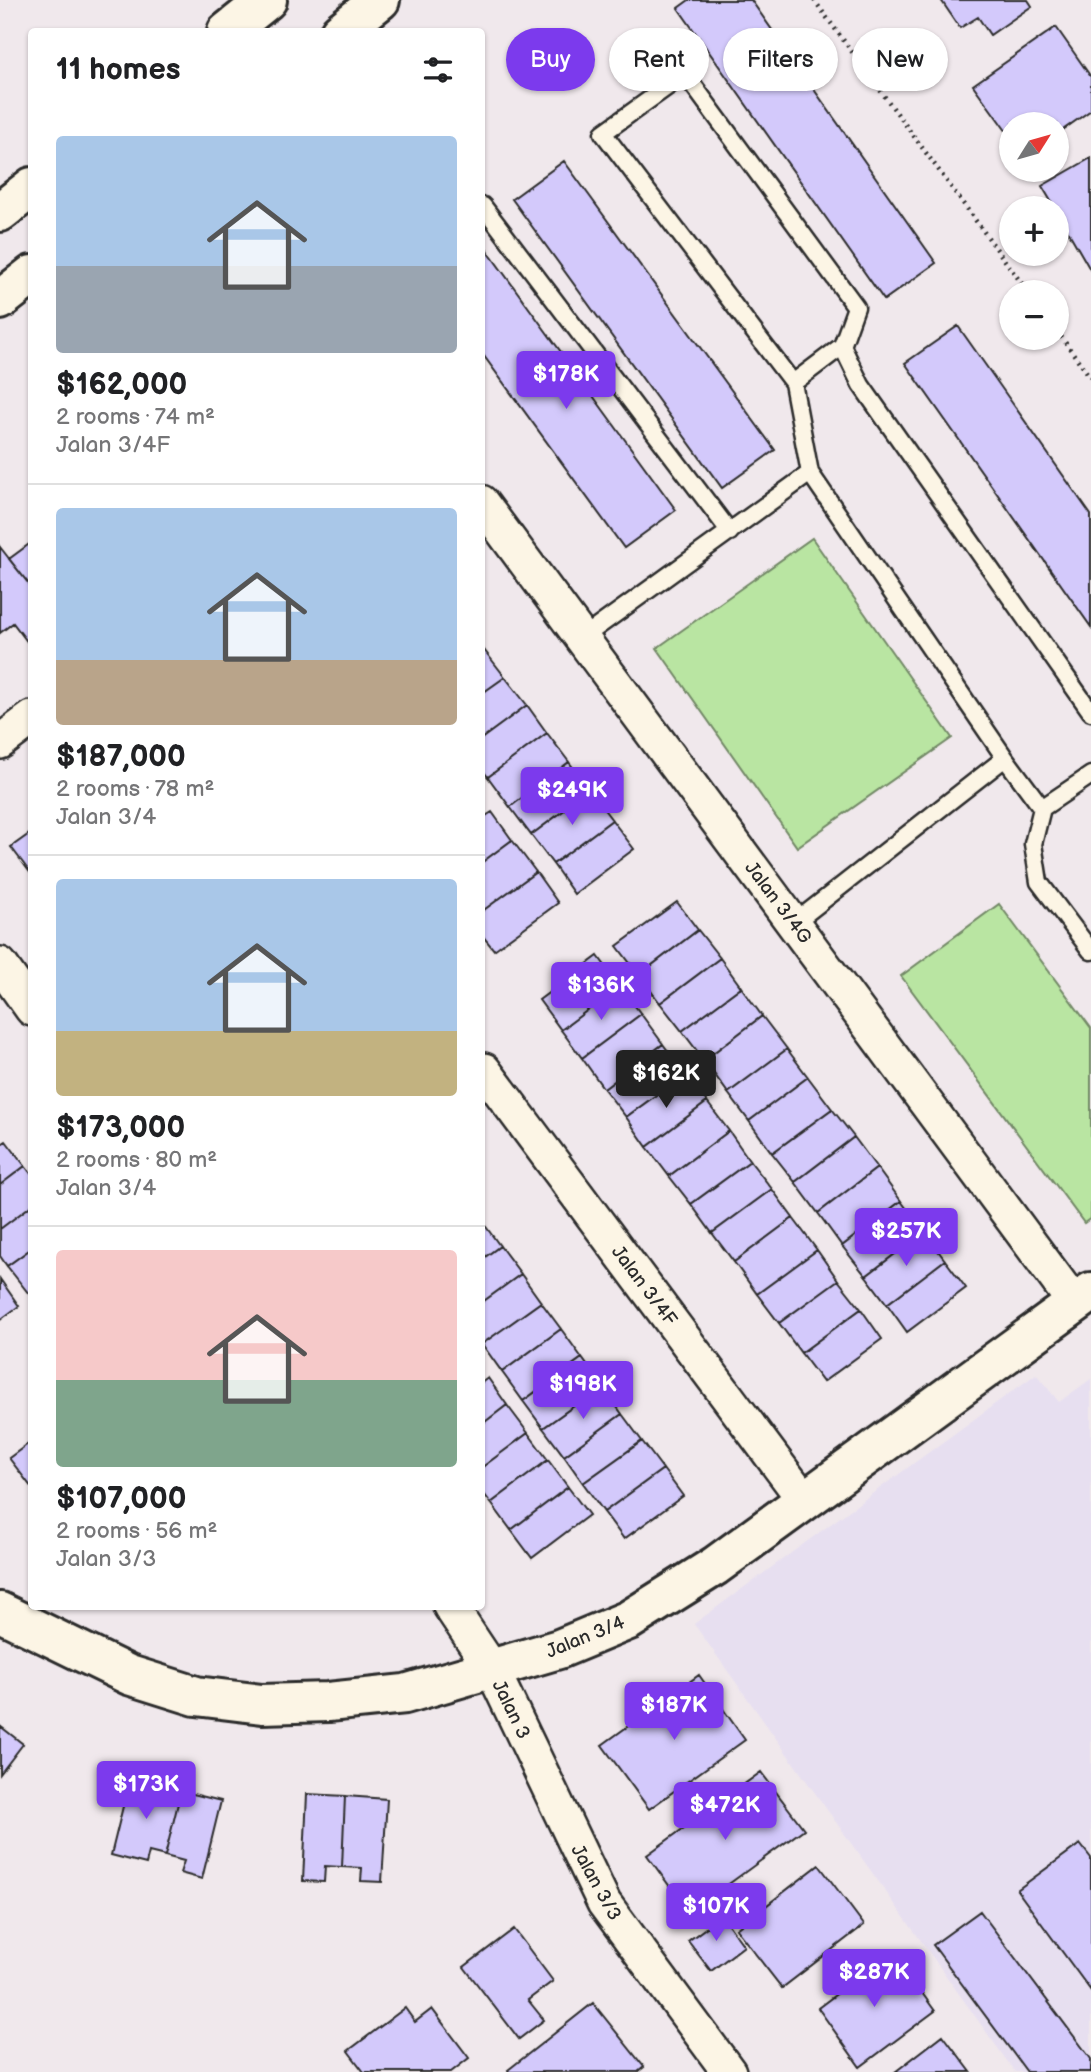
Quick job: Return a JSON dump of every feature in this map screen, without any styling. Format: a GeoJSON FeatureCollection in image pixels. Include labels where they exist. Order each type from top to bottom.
{"type":"FeatureCollection","features":[{"type":"Feature","properties":{"kind":"street"},"geometry":{"type":"LineString","coordinates":[[232,28],[267,0]]}},
{"type":"Feature","properties":{"kind":"street"},"geometry":{"type":"LineString","coordinates":[[345,28],[380,0]]}},
{"type":"Feature","properties":{"kind":"street"},"geometry":{"type":"LineString","coordinates":[[0,190],[28,186]]}},
{"type":"Feature","properties":{"kind":"street"},"geometry":{"type":"LineString","coordinates":[[0,212],[28,188]]}},
{"type":"Feature","properties":{"kind":"street"},"geometry":{"type":"LineString","coordinates":[[0,300],[28,278]]}},
{"type":"Feature","properties":{"kind":"street","name":"Jalan 3/4G"},"geometry":{"type":"LineString","coordinates":[[485,507],[794,923],[1083,1298]]}},
{"type":"Feature","properties":{"kind":"street"},"geometry":{"type":"LineString","coordinates":[[0,742],[28,721]]}},
{"type":"Feature","properties":{"kind":"street"},"geometry":{"type":"LineString","coordinates":[[0,964],[28,1003]]}},
{"type":"Feature","properties":{"kind":"street","name":"Jalan 3/4F"},"geometry":{"type":"LineString","coordinates":[[485,1071],[805,1501]]}},
{"type":"Feature","properties":{"kind":"street","name":"Jalan 3/4"},"geometry":{"type":"LineString","coordinates":[[0,1612],[129,1675],[195,1696],[262,1704],[328,1702],[405,1694],[492,1669],[559,1649],[629,1620],[715,1566],[1083,1298]]}},
{"type":"Feature","properties":{"kind":"street","name":"Jalan 3"},"geometry":{"type":"LineString","coordinates":[[453,1610],[492,1669],[532,1750]]}},
{"type":"Feature","properties":{"kind":"street","name":"Jalan 3/3"},"geometry":{"type":"LineString","coordinates":[[532,1750],[604,1903],[729,2072]]}},
{"type":"Feature","properties":{"kind":"lane"},"geometry":{"type":"LineString","coordinates":[[793,383],[842,346],[856,307],[685,74],[603,133],[793,383],[810,473],[1042,808]]}},
{"type":"Feature","properties":{"kind":"lane"},"geometry":{"type":"LineString","coordinates":[[485,209],[730,532]]}},
{"type":"Feature","properties":{"kind":"lane"},"geometry":{"type":"LineString","coordinates":[[842,346],[861,386],[1091,712]]}},
{"type":"Feature","properties":{"kind":"lane"},"geometry":{"type":"LineString","coordinates":[[582,638],[810,473]]}},
{"type":"Feature","properties":{"kind":"lane"},"geometry":{"type":"LineString","coordinates":[[794,923],[1005,758]]}},
{"type":"Feature","properties":{"kind":"lane"},"geometry":{"type":"LineString","coordinates":[[1091,775],[1042,808],[1033,844],[1039,882],[1091,951]]}},
{"type":"Feature","properties":{"kind":"path"},"geometry":{"type":"LineString","coordinates":[[814,0],[1019,280]]}},
{"type":"Feature","properties":{"kind":"path"},"geometry":{"type":"LineString","coordinates":[[1069,348],[1091,378]]}},
{"type":"Feature","properties":{"kind":"shaded area"},"geometry":{"type":"Polygon","coordinates":[[[1036,1374],[1059,1402],[1091,1379],[1091,2072],[1015,2072],[694,1624],[1036,1374]]]}},
{"type":"Feature","properties":{"kind":"green space"},"geometry":{"type":"Polygon","coordinates":[[[812,538],[952,738],[797,847],[657,648],[812,538]]]}},
{"type":"Feature","properties":{"kind":"green space"},"geometry":{"type":"Polygon","coordinates":[[[999,904],[1091,1028],[1091,1218],[1084,1223],[901,976],[999,904]]]}},
{"type":"Feature","properties":{"kind":"building"},"geometry":{"type":"Polygon","coordinates":[[[689,0],[751,0],[771,28],[723,28],[723,72],[709,52],[709,28],[692,28],[678,8],[689,0]]]}},
{"type":"Feature","properties":{"kind":"building"},"geometry":{"type":"Polygon","coordinates":[[[941,0],[1028,0],[1032,6],[990,35],[978,17],[960,28],[941,0]]]}},
{"type":"Feature","properties":{"kind":"building"},"geometry":{"type":"Polygon","coordinates":[[[1056,27],[1091,77],[1091,110],[1069,126],[1069,112],[999,112],[999,121],[973,85],[1056,27]]]}},
{"type":"Feature","properties":{"kind":"building"},"geometry":{"type":"Polygon","coordinates":[[[737,91],[815,91],[936,263],[884,300],[737,91]]]}},
{"type":"Feature","properties":{"kind":"building"},"geometry":{"type":"Polygon","coordinates":[[[1091,158],[1091,271],[1069,233],[1069,196],[1048,196],[1042,186],[1049,182],[1069,182],[1069,171],[1091,158]]]}},
{"type":"Feature","properties":{"kind":"building"},"geometry":{"type":"Polygon","coordinates":[[[564,161],[775,450],[722,488],[512,199],[564,161]]]}},
{"type":"Feature","properties":{"kind":"building"},"geometry":{"type":"Polygon","coordinates":[[[485,247],[676,510],[624,548],[485,357],[485,247]]]}},
{"type":"Feature","properties":{"kind":"building"},"geometry":{"type":"Polygon","coordinates":[[[958,326],[1091,515],[1091,627],[905,363],[958,326]]]}},
{"type":"Feature","properties":{"kind":"building"},"geometry":{"type":"Polygon","coordinates":[[[28,545],[28,583],[9,559],[28,545]]]}},
{"type":"Feature","properties":{"kind":"building"},"geometry":{"type":"Polygon","coordinates":[[[0,547],[28,583],[28,643],[13,623],[0,633],[0,547]]]}},
{"type":"Feature","properties":{"kind":"building"},"geometry":{"type":"Polygon","coordinates":[[[485,651],[505,677],[485,691],[485,651]]]}},
{"type":"Feature","properties":{"kind":"building"},"geometry":{"type":"Polygon","coordinates":[[[505,677],[527,705],[485,736],[485,691],[505,677]]]}},
{"type":"Feature","properties":{"kind":"building"},"geometry":{"type":"Polygon","coordinates":[[[527,705],[547,733],[488,777],[485,773],[485,736],[527,705]]]}},
{"type":"Feature","properties":{"kind":"building"},"geometry":{"type":"Polygon","coordinates":[[[547,733],[569,762],[510,807],[488,777],[547,733]]]}},
{"type":"Feature","properties":{"kind":"building"},"geometry":{"type":"Polygon","coordinates":[[[569,762],[590,791],[531,835],[510,807],[569,762]]]}},
{"type":"Feature","properties":{"kind":"building"},"geometry":{"type":"Polygon","coordinates":[[[590,791],[612,820],[553,864],[531,835],[590,791]]]}},
{"type":"Feature","properties":{"kind":"building"},"geometry":{"type":"Polygon","coordinates":[[[492,812],[512,840],[485,860],[485,816],[492,812]]]}},
{"type":"Feature","properties":{"kind":"building"},"geometry":{"type":"Polygon","coordinates":[[[612,820],[634,849],[574,894],[553,864],[612,820]]]}},
{"type":"Feature","properties":{"kind":"building"},"geometry":{"type":"Polygon","coordinates":[[[28,835],[28,870],[11,847],[28,835]]]}},
{"type":"Feature","properties":{"kind":"building"},"geometry":{"type":"Polygon","coordinates":[[[512,840],[536,872],[485,909],[485,860],[512,840]]]}},
{"type":"Feature","properties":{"kind":"building"},"geometry":{"type":"Polygon","coordinates":[[[536,872],[558,903],[494,950],[485,939],[485,909],[536,872]]]}},
{"type":"Feature","properties":{"kind":"building"},"geometry":{"type":"Polygon","coordinates":[[[677,902],[698,930],[639,975],[617,946],[677,902]]]}},
{"type":"Feature","properties":{"kind":"building"},"geometry":{"type":"Polygon","coordinates":[[[698,930],[720,958],[660,1003],[639,975],[698,930]]]}},
{"type":"Feature","properties":{"kind":"building"},"geometry":{"type":"Polygon","coordinates":[[[598,956],[620,986],[561,1030],[539,1000],[598,956]]]}},
{"type":"Feature","properties":{"kind":"building"},"geometry":{"type":"Polygon","coordinates":[[[720,958],[741,987],[682,1031],[660,1003],[720,958]]]}},
{"type":"Feature","properties":{"kind":"building"},"geometry":{"type":"Polygon","coordinates":[[[620,986],[641,1014],[582,1058],[561,1030],[620,986]]]}},
{"type":"Feature","properties":{"kind":"building"},"geometry":{"type":"Polygon","coordinates":[[[741,987],[762,1016],[704,1060],[682,1031],[741,987]]]}},
{"type":"Feature","properties":{"kind":"building"},"geometry":{"type":"Polygon","coordinates":[[[641,1014],[663,1044],[604,1089],[582,1058],[641,1014]]]}},
{"type":"Feature","properties":{"kind":"building"},"geometry":{"type":"Polygon","coordinates":[[[762,1016],[787,1049],[728,1093],[704,1060],[762,1016]]]}},
{"type":"Feature","properties":{"kind":"building"},"geometry":{"type":"Polygon","coordinates":[[[663,1044],[685,1074],[626,1117],[604,1089],[663,1044]]]}},
{"type":"Feature","properties":{"kind":"building"},"geometry":{"type":"Polygon","coordinates":[[[787,1049],[808,1077],[749,1121],[728,1093],[787,1049]]]}},
{"type":"Feature","properties":{"kind":"building"},"geometry":{"type":"Polygon","coordinates":[[[685,1074],[707,1102],[647,1147],[626,1117],[685,1074]]]}},
{"type":"Feature","properties":{"kind":"building"},"geometry":{"type":"Polygon","coordinates":[[[808,1077],[832,1109],[772,1153],[749,1121],[808,1077]]]}},
{"type":"Feature","properties":{"kind":"building"},"geometry":{"type":"Polygon","coordinates":[[[707,1102],[729,1131],[669,1176],[647,1147],[707,1102]]]}},
{"type":"Feature","properties":{"kind":"building"},"geometry":{"type":"Polygon","coordinates":[[[832,1109],[854,1137],[795,1182],[772,1153],[832,1109]]]}},
{"type":"Feature","properties":{"kind":"building"},"geometry":{"type":"Polygon","coordinates":[[[729,1131],[750,1161],[691,1204],[669,1176],[729,1131]]]}},
{"type":"Feature","properties":{"kind":"building"},"geometry":{"type":"Polygon","coordinates":[[[854,1137],[877,1168],[818,1213],[795,1182],[854,1137]]]}},
{"type":"Feature","properties":{"kind":"building"},"geometry":{"type":"Polygon","coordinates":[[[6,1141],[25,1166],[0,1185],[0,1145],[6,1141]]]}},
{"type":"Feature","properties":{"kind":"building"},"geometry":{"type":"Polygon","coordinates":[[[750,1161],[772,1189],[712,1233],[691,1204],[750,1161]]]}},
{"type":"Feature","properties":{"kind":"building"},"geometry":{"type":"Polygon","coordinates":[[[25,1166],[28,1170],[28,1208],[0,1229],[0,1185],[25,1166]]]}},
{"type":"Feature","properties":{"kind":"building"},"geometry":{"type":"Polygon","coordinates":[[[877,1168],[901,1201],[842,1246],[818,1213],[877,1168]]]}},
{"type":"Feature","properties":{"kind":"building"},"geometry":{"type":"Polygon","coordinates":[[[772,1189],[793,1218],[734,1262],[712,1233],[772,1189]]]}},
{"type":"Feature","properties":{"kind":"building"},"geometry":{"type":"Polygon","coordinates":[[[901,1201],[924,1232],[866,1276],[842,1246],[901,1201]]]}},
{"type":"Feature","properties":{"kind":"building"},"geometry":{"type":"Polygon","coordinates":[[[28,1208],[28,1251],[7,1266],[0,1256],[0,1229],[28,1208]]]}},
{"type":"Feature","properties":{"kind":"building"},"geometry":{"type":"Polygon","coordinates":[[[793,1218],[817,1250],[757,1294],[734,1262],[793,1218]]]}},
{"type":"Feature","properties":{"kind":"building"},"geometry":{"type":"Polygon","coordinates":[[[485,1225],[500,1246],[485,1257],[485,1225]]]}},
{"type":"Feature","properties":{"kind":"building"},"geometry":{"type":"Polygon","coordinates":[[[924,1232],[945,1260],[887,1304],[866,1276],[924,1232]]]}},
{"type":"Feature","properties":{"kind":"building"},"geometry":{"type":"Polygon","coordinates":[[[500,1246],[521,1274],[485,1300],[485,1257],[500,1246]]]}},
{"type":"Feature","properties":{"kind":"building"},"geometry":{"type":"Polygon","coordinates":[[[817,1250],[838,1280],[779,1323],[757,1294],[817,1250]]]}},
{"type":"Feature","properties":{"kind":"building"},"geometry":{"type":"Polygon","coordinates":[[[28,1251],[28,1293],[7,1266],[28,1251]]]}},
{"type":"Feature","properties":{"kind":"building"},"geometry":{"type":"Polygon","coordinates":[[[945,1260],[966,1288],[907,1332],[887,1304],[945,1260]]]}},
{"type":"Feature","properties":{"kind":"building"},"geometry":{"type":"Polygon","coordinates":[[[521,1274],[541,1302],[485,1342],[485,1300],[521,1274]]]}},
{"type":"Feature","properties":{"kind":"building"},"geometry":{"type":"Polygon","coordinates":[[[0,1279],[19,1306],[0,1320],[0,1279]]]}},
{"type":"Feature","properties":{"kind":"building"},"geometry":{"type":"Polygon","coordinates":[[[838,1280],[861,1309],[801,1353],[779,1323],[838,1280]]]}},
{"type":"Feature","properties":{"kind":"building"},"geometry":{"type":"Polygon","coordinates":[[[541,1302],[561,1329],[502,1372],[485,1348],[485,1342],[541,1302]]]}},
{"type":"Feature","properties":{"kind":"building"},"geometry":{"type":"Polygon","coordinates":[[[861,1309],[882,1339],[823,1382],[801,1353],[861,1309]]]}},
{"type":"Feature","properties":{"kind":"building"},"geometry":{"type":"Polygon","coordinates":[[[561,1329],[582,1358],[523,1401],[502,1372],[561,1329]]]}},
{"type":"Feature","properties":{"kind":"building"},"geometry":{"type":"Polygon","coordinates":[[[582,1358],[602,1386],[543,1428],[523,1401],[582,1358]]]}},
{"type":"Feature","properties":{"kind":"building"},"geometry":{"type":"Polygon","coordinates":[[[488,1378],[507,1405],[485,1422],[485,1380],[488,1378]]]}},
{"type":"Feature","properties":{"kind":"building"},"geometry":{"type":"Polygon","coordinates":[[[602,1386],[622,1414],[564,1456],[543,1428],[602,1386]]]}},
{"type":"Feature","properties":{"kind":"building"},"geometry":{"type":"Polygon","coordinates":[[[507,1405],[528,1433],[485,1465],[485,1422],[507,1405]]]}},
{"type":"Feature","properties":{"kind":"building"},"geometry":{"type":"Polygon","coordinates":[[[622,1414],[642,1441],[583,1483],[564,1456],[622,1414]]]}},
{"type":"Feature","properties":{"kind":"building"},"geometry":{"type":"Polygon","coordinates":[[[528,1433],[548,1460],[491,1503],[485,1495],[485,1465],[528,1433]]]}},
{"type":"Feature","properties":{"kind":"building"},"geometry":{"type":"Polygon","coordinates":[[[642,1441],[663,1469],[604,1512],[583,1483],[642,1441]]]}},
{"type":"Feature","properties":{"kind":"building"},"geometry":{"type":"Polygon","coordinates":[[[28,1444],[28,1483],[9,1458],[28,1444]]]}},
{"type":"Feature","properties":{"kind":"building"},"geometry":{"type":"Polygon","coordinates":[[[548,1460],[568,1487],[511,1530],[491,1503],[548,1460]]]}},
{"type":"Feature","properties":{"kind":"building"},"geometry":{"type":"Polygon","coordinates":[[[663,1469],[683,1496],[624,1539],[604,1512],[663,1469]]]}},
{"type":"Feature","properties":{"kind":"building"},"geometry":{"type":"Polygon","coordinates":[[[568,1487],[589,1515],[532,1558],[511,1530],[568,1487]]]}},
{"type":"Feature","properties":{"kind":"building"},"geometry":{"type":"Polygon","coordinates":[[[699,1675],[745,1740],[649,1809],[602,1745],[699,1675]]]}},
{"type":"Feature","properties":{"kind":"building"},"geometry":{"type":"Polygon","coordinates":[[[0,1726],[23,1744],[0,1774],[0,1726]]]}},
{"type":"Feature","properties":{"kind":"building"},"geometry":{"type":"Polygon","coordinates":[[[761,1772],[804,1829],[689,1913],[647,1855],[761,1772]]]}},
{"type":"Feature","properties":{"kind":"building"},"geometry":{"type":"Polygon","coordinates":[[[130,1778],[181,1791],[165,1856],[149,1852],[146,1864],[111,1855],[130,1778]]]}},
{"type":"Feature","properties":{"kind":"building"},"geometry":{"type":"Polygon","coordinates":[[[181,1791],[221,1801],[202,1879],[180,1873],[184,1861],[165,1856],[181,1791]]]}},
{"type":"Feature","properties":{"kind":"building"},"geometry":{"type":"Polygon","coordinates":[[[307,1794],[345,1796],[342,1867],[325,1866],[324,1882],[303,1881],[307,1794]]]}},
{"type":"Feature","properties":{"kind":"building"},"geometry":{"type":"Polygon","coordinates":[[[345,1796],[387,1799],[382,1882],[361,1881],[362,1868],[342,1867],[345,1796]]]}},
{"type":"Feature","properties":{"kind":"building"},"geometry":{"type":"Polygon","coordinates":[[[1080,1844],[1091,1858],[1091,1991],[1017,1890],[1080,1844]]]}},
{"type":"Feature","properties":{"kind":"building"},"geometry":{"type":"Polygon","coordinates":[[[819,1865],[864,1925],[782,1988],[736,1929],[819,1865]]]}},
{"type":"Feature","properties":{"kind":"building"},"geometry":{"type":"Polygon","coordinates":[[[980,1911],[1091,2059],[1091,2072],[1027,2072],[933,1945],[980,1911]]]}},
{"type":"Feature","properties":{"kind":"building"},"geometry":{"type":"Polygon","coordinates":[[[722,1916],[744,1946],[711,1971],[688,1941],[722,1916]]]}},
{"type":"Feature","properties":{"kind":"building"},"geometry":{"type":"Polygon","coordinates":[[[514,1929],[553,1981],[528,2000],[544,2020],[519,2039],[464,1967],[514,1929]]]}},
{"type":"Feature","properties":{"kind":"building"},"geometry":{"type":"Polygon","coordinates":[[[870,1951],[894,1985],[909,1975],[935,2011],[860,2067],[818,2008],[847,1986],[838,1974],[870,1951]]]}},
{"type":"Feature","properties":{"kind":"building"},"geometry":{"type":"Polygon","coordinates":[[[593,2003],[644,2067],[638,2072],[509,2072],[508,2070],[593,2003]]]}},
{"type":"Feature","properties":{"kind":"building"},"geometry":{"type":"Polygon","coordinates":[[[405,2008],[415,2022],[432,2009],[469,2058],[451,2072],[364,2072],[348,2051],[405,2008]]]}},
{"type":"Feature","properties":{"kind":"building"},"geometry":{"type":"Polygon","coordinates":[[[943,2035],[971,2072],[895,2072],[943,2035]]]}}]}
